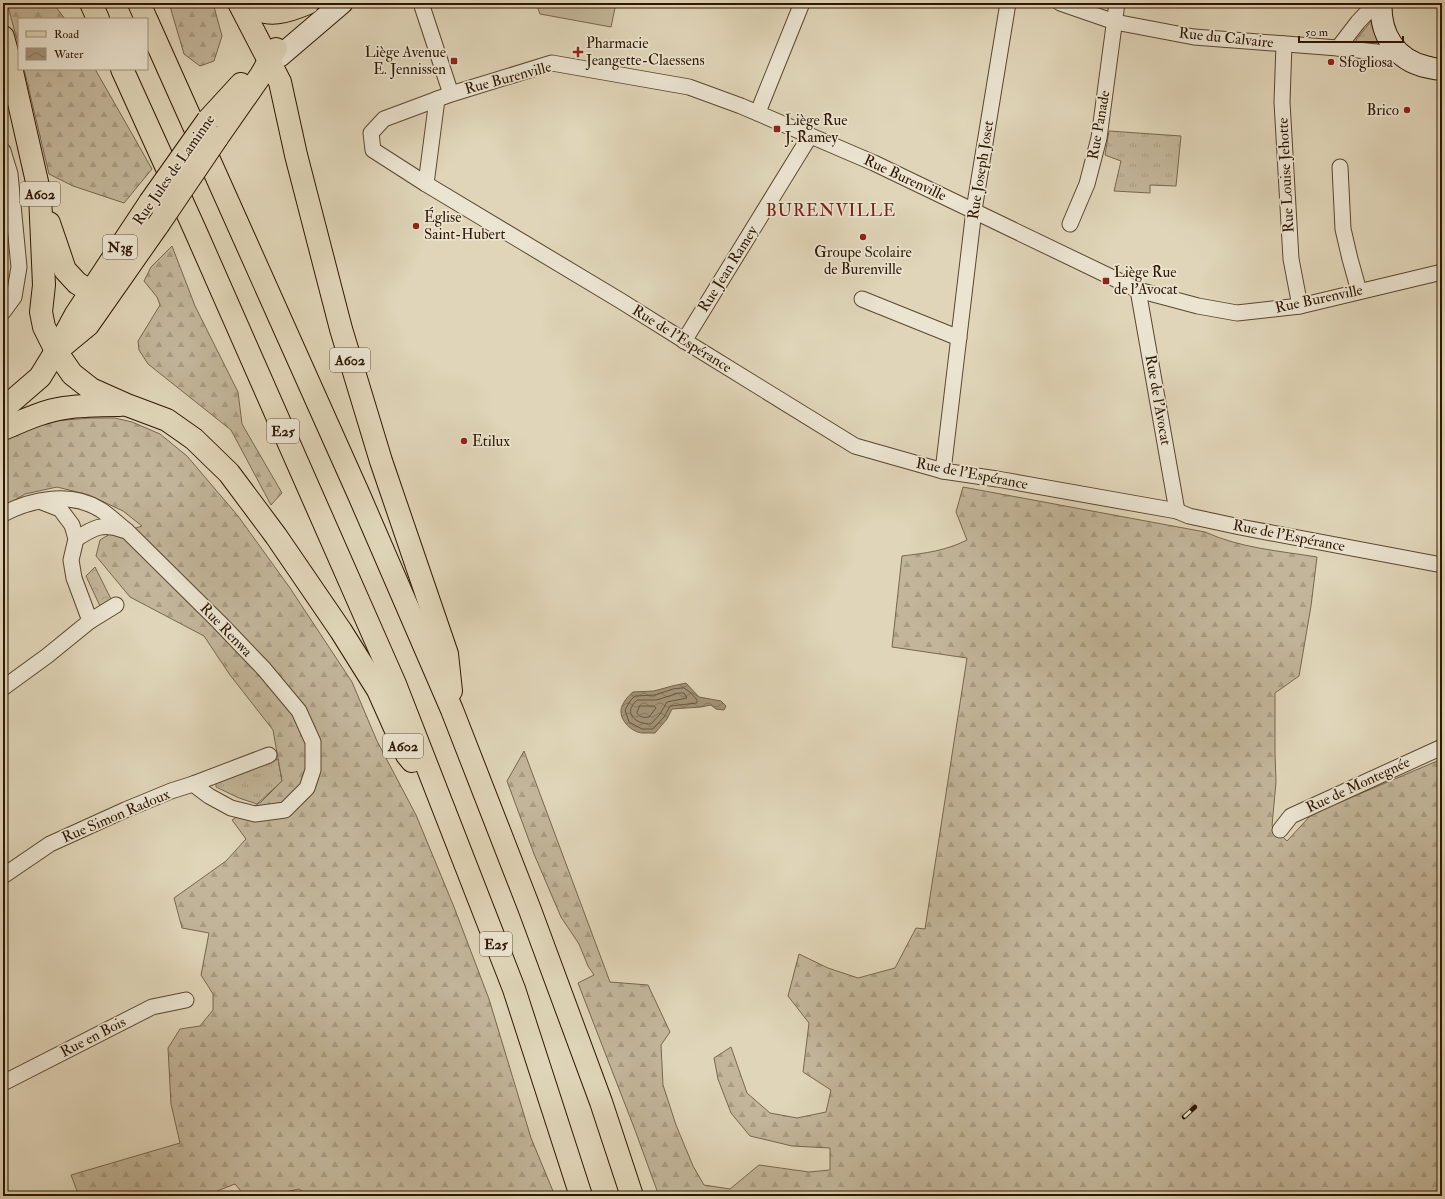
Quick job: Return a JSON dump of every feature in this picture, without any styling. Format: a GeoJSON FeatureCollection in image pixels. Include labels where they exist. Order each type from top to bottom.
{"type":"FeatureCollection","features":[{"type":"Feature","properties":{"kind":"main road"},"geometry":{"type":"LineString","coordinates":[[91,3],[98,18]]}},
{"type":"Feature","properties":{"kind":"main road"},"geometry":{"type":"LineString","coordinates":[[139,3],[146,18]]}},
{"type":"Feature","properties":{"kind":"main road","name":"A602"},"geometry":{"type":"LineString","coordinates":[[240,3],[268,62],[280,82],[296,155],[341,329],[381,461],[447,654],[452,710]]}},
{"type":"Feature","properties":{"kind":"main road"},"geometry":{"type":"LineString","coordinates":[[249,3],[253,7],[275,14],[288,12],[308,3]]}},
{"type":"Feature","properties":{"kind":"main road"},"geometry":{"type":"LineString","coordinates":[[148,22],[359,495],[452,710],[530,910],[601,1102],[632,1196]]}},
{"type":"Feature","properties":{"kind":"main road","name":"A602"},"geometry":{"type":"LineString","coordinates":[[3,37],[40,195],[44,285],[41,312],[44,327],[56,351],[72,374],[90,389],[167,420],[194,439],[230,473],[276,536],[341,631],[378,690],[407,755],[439,795]]}},
{"type":"Feature","properties":{"kind":"main road","name":"Rue Jules de Laminne"},"geometry":{"type":"LineString","coordinates":[[98,296],[150,202],[268,62]]}},
{"type":"Feature","properties":{"kind":"main road","name":"E25"},"geometry":{"type":"LineString","coordinates":[[122,70],[192,223],[392,677],[514,989],[581,1196]]}},
{"type":"Feature","properties":{"kind":"main road","name":"Rue Jules de Laminne"},"geometry":{"type":"LineString","coordinates":[[3,409],[40,377],[56,351],[82,319],[98,296],[158,225],[212,129]]}},
{"type":"Feature","properties":{"kind":"main road"},"geometry":{"type":"LineString","coordinates":[[40,195],[65,270],[77,283],[98,296]]}},
{"type":"Feature","properties":{"kind":"main road"},"geometry":{"type":"LineString","coordinates":[[3,389],[29,367],[56,351]]}},
{"type":"Feature","properties":{"kind":"main road","name":"A602"},"geometry":{"type":"LineString","coordinates":[[3,429],[25,419],[63,408],[127,405]]}},
{"type":"Feature","properties":{"kind":"street"},"geometry":{"type":"LineString","coordinates":[[268,62],[318,3]]}},
{"type":"Feature","properties":{"kind":"street"},"geometry":{"type":"LineString","coordinates":[[268,62],[342,3]]}},
{"type":"Feature","properties":{"kind":"street"},"geometry":{"type":"LineString","coordinates":[[422,3],[444,96],[426,184]]}},
{"type":"Feature","properties":{"kind":"street"},"geometry":{"type":"LineString","coordinates":[[758,112],[802,3]]}},
{"type":"Feature","properties":{"kind":"street","name":"Rue Joseph Joset"},"geometry":{"type":"LineString","coordinates":[[943,471],[974,210],[1008,3]]}},
{"type":"Feature","properties":{"kind":"street","name":"Rue du Calvaire"},"geometry":{"type":"LineString","coordinates":[[1060,3],[1115,22],[1194,37],[1338,48],[1386,54],[1396,50]]}},
{"type":"Feature","properties":{"kind":"street","name":"Rue Panade"},"geometry":{"type":"LineString","coordinates":[[1070,224],[1087,184],[1099,138],[1118,3]]}},
{"type":"Feature","properties":{"kind":"street"},"geometry":{"type":"LineString","coordinates":[[1338,48],[1358,22],[1376,3]]}},
{"type":"Feature","properties":{"kind":"street"},"geometry":{"type":"LineString","coordinates":[[1381,3],[1380,17],[1385,35],[1396,50],[1416,65],[1441,72]]}},
{"type":"Feature","properties":{"kind":"street","name":"Rue Louise Jehotte"},"geometry":{"type":"LineString","coordinates":[[1284,44],[1282,102],[1291,259],[1300,306]]}},
{"type":"Feature","properties":{"kind":"street","name":"Rue Burenville"},"geometry":{"type":"LineString","coordinates":[[371,133],[384,119],[444,96],[552,63],[689,87],[758,112],[874,163],[1138,290],[1198,306],[1237,313],[1300,306],[1442,272]]}},
{"type":"Feature","properties":{"kind":"street","name":"Rue de l'Espérance"},"geometry":{"type":"LineString","coordinates":[[371,133],[373,150],[426,184],[565,266],[855,446],[943,471],[997,479],[1177,511],[1189,516],[1240,527],[1442,565]]}},
{"type":"Feature","properties":{"kind":"street","name":"Rue Jean Ramey"},"geometry":{"type":"LineString","coordinates":[[684,341],[810,136]]}},
{"type":"Feature","properties":{"kind":"street"},"geometry":{"type":"LineString","coordinates":[[3,151],[10,174],[19,267],[14,297],[3,312]]}},
{"type":"Feature","properties":{"kind":"street"},"geometry":{"type":"LineString","coordinates":[[1340,167],[1343,229],[1359,291]]}},
{"type":"Feature","properties":{"kind":"street","name":"Rue de l'Avocat"},"geometry":{"type":"LineString","coordinates":[[1138,290],[1177,511]]}},
{"type":"Feature","properties":{"kind":"street"},"geometry":{"type":"LineString","coordinates":[[862,299],[959,338]]}},
{"type":"Feature","properties":{"kind":"street","name":"Rue Renwa"},"geometry":{"type":"LineString","coordinates":[[3,514],[30,502],[66,499],[88,503],[100,510],[127,532],[219,622],[264,669],[299,712],[313,742],[314,770],[307,788],[285,810],[255,814],[232,808],[209,796],[193,784]]}},
{"type":"Feature","properties":{"kind":"street"},"geometry":{"type":"LineString","coordinates":[[41,501],[60,509],[72,525],[76,539],[71,560],[74,578],[90,621]]}},
{"type":"Feature","properties":{"kind":"street"},"geometry":{"type":"LineString","coordinates":[[76,539],[90,530],[102,526],[113,526],[127,532]]}},
{"type":"Feature","properties":{"kind":"street"},"geometry":{"type":"LineString","coordinates":[[3,688],[47,656],[90,621],[116,605]]}},
{"type":"Feature","properties":{"kind":"street","name":"Rue de Montegnée"},"geometry":{"type":"LineString","coordinates":[[1280,830],[1291,816],[1442,747]]}},
{"type":"Feature","properties":{"kind":"street","name":"Rue Simon Radoux"},"geometry":{"type":"LineString","coordinates":[[3,876],[50,844],[125,810],[171,791],[270,755]]}},
{"type":"Feature","properties":{"kind":"street","name":"Rue en Bois"},"geometry":{"type":"LineString","coordinates":[[3,1083],[152,1007],[186,1000]]}},
{"type":"Feature","properties":{"kind":"green space"},"geometry":{"type":"Polygon","coordinates":[[[7,3],[53,3],[64,18],[18,18],[18,43],[7,3]]]}},
{"type":"Feature","properties":{"kind":"green space"},"geometry":{"type":"Polygon","coordinates":[[[169,3],[213,3],[222,36],[214,61],[200,66],[184,54],[169,3]]]}},
{"type":"Feature","properties":{"kind":"green space"},"geometry":{"type":"Polygon","coordinates":[[[536,3],[616,3],[611,27],[540,14],[536,3]]]}},
{"type":"Feature","properties":{"kind":"green space"},"geometry":{"type":"Polygon","coordinates":[[[1371,21],[1373,22],[1379,43],[1377,45],[1357,42],[1356,40],[1371,21]]]}},
{"type":"Feature","properties":{"kind":"green space"},"geometry":{"type":"Polygon","coordinates":[[[24,70],[96,70],[152,169],[124,203],[73,186],[49,174],[24,70]]]}},
{"type":"Feature","properties":{"kind":"green space"},"geometry":{"type":"Polygon","coordinates":[[[1109,131],[1181,136],[1176,186],[1150,185],[1150,193],[1114,191],[1121,161],[1105,155],[1109,131]]]}},
{"type":"Feature","properties":{"kind":"green space"},"geometry":{"type":"Polygon","coordinates":[[[172,246],[195,306],[238,392],[242,424],[282,493],[271,505],[231,430],[148,364],[139,350],[138,341],[160,305],[157,297],[144,281],[151,267],[172,246]]]}},
{"type":"Feature","properties":{"kind":"green space"},"geometry":{"type":"Polygon","coordinates":[[[115,418],[132,422],[160,434],[187,456],[238,516],[290,588],[352,682],[377,741],[416,815],[454,907],[489,999],[531,1138],[555,1196],[443,1196],[440,1194],[434,1196],[308,1196],[299,1189],[269,1196],[245,1196],[235,1184],[217,1191],[217,1196],[79,1196],[71,1175],[180,1143],[171,1104],[168,1048],[180,1029],[200,1026],[213,1010],[213,994],[201,975],[209,933],[182,928],[174,898],[226,861],[246,839],[232,820],[261,802],[282,781],[273,730],[230,675],[204,636],[130,597],[96,556],[100,540],[118,529],[127,531],[142,526],[123,511],[89,495],[57,487],[25,494],[3,507],[3,438],[52,421],[115,418]]]}},
{"type":"Feature","properties":{"kind":"green space"},"geometry":{"type":"Polygon","coordinates":[[[963,487],[1205,532],[1232,542],[1275,551],[1317,557],[1311,606],[1299,676],[1275,693],[1276,782],[1272,826],[1287,841],[1312,814],[1442,759],[1442,1196],[659,1196],[578,983],[594,975],[588,966],[579,944],[561,917],[534,854],[507,781],[524,751],[610,982],[648,985],[670,1032],[661,1045],[663,1085],[676,1125],[693,1166],[704,1185],[730,1189],[759,1165],[809,1172],[830,1170],[830,1148],[792,1146],[750,1136],[731,1113],[718,1079],[714,1058],[731,1047],[747,1093],[770,1113],[797,1118],[826,1112],[831,1090],[803,1072],[809,1023],[788,996],[799,954],[828,968],[858,978],[895,968],[916,928],[925,929],[967,658],[892,647],[902,556],[927,553],[959,544],[967,540],[956,512],[963,487]]]}},
{"type":"Feature","properties":{"kind":"green space"},"geometry":{"type":"Polygon","coordinates":[[[95,567],[111,599],[100,606],[86,576],[95,567]]]}},
{"type":"Feature","properties":{"kind":"green space"},"geometry":{"type":"Polygon","coordinates":[[[278,759],[282,781],[257,804],[239,798],[216,787],[216,783],[218,782],[278,759]]]}},
{"type":"Feature","properties":{"kind":"water"},"geometry":{"type":"Polygon","coordinates":[[[686,683],[699,697],[721,701],[726,706],[724,710],[716,709],[711,705],[672,709],[667,719],[655,733],[642,733],[634,731],[622,718],[622,707],[633,692],[654,691],[686,683]]]}},
{"type":"Feature","properties":{"kind":"railway"},"geometry":{"type":"LineString","coordinates":[[1184,1117],[1195,1107]]}},
{"type":"Feature","properties":{"kind":"place","name":"Pharmacie Jeangette-Claessens"},"geometry":{"type":"Point","coordinates":[578,52]}},
{"type":"Feature","properties":{"kind":"place","name":"Liège Avenue E. Jennissen"},"geometry":{"type":"Point","coordinates":[454,61]}},
{"type":"Feature","properties":{"kind":"place","name":"Sfogliosa"},"geometry":{"type":"Point","coordinates":[1331,62]}},
{"type":"Feature","properties":{"kind":"place","name":"Brico"},"geometry":{"type":"Point","coordinates":[1407,110]}},
{"type":"Feature","properties":{"kind":"place","name":"Liège Rue J. Ramey"},"geometry":{"type":"Point","coordinates":[777,129]}},
{"type":"Feature","properties":{"kind":"place","name":"Église Saint-Hubert"},"geometry":{"type":"Point","coordinates":[416,226]}},
{"type":"Feature","properties":{"kind":"place","name":"Groupe Scolaire de Burenville"},"geometry":{"type":"Point","coordinates":[863,237]}},
{"type":"Feature","properties":{"kind":"place","name":"Liège Rue de l'Avocat"},"geometry":{"type":"Point","coordinates":[1106,281]}},
{"type":"Feature","properties":{"kind":"place","name":"Etilux"},"geometry":{"type":"Point","coordinates":[464,441]}},
{"type":"Feature","properties":{"kind":"district","name":"BURENVILLE"},"geometry":{"type":"Point","coordinates":[831,210]}}]}
